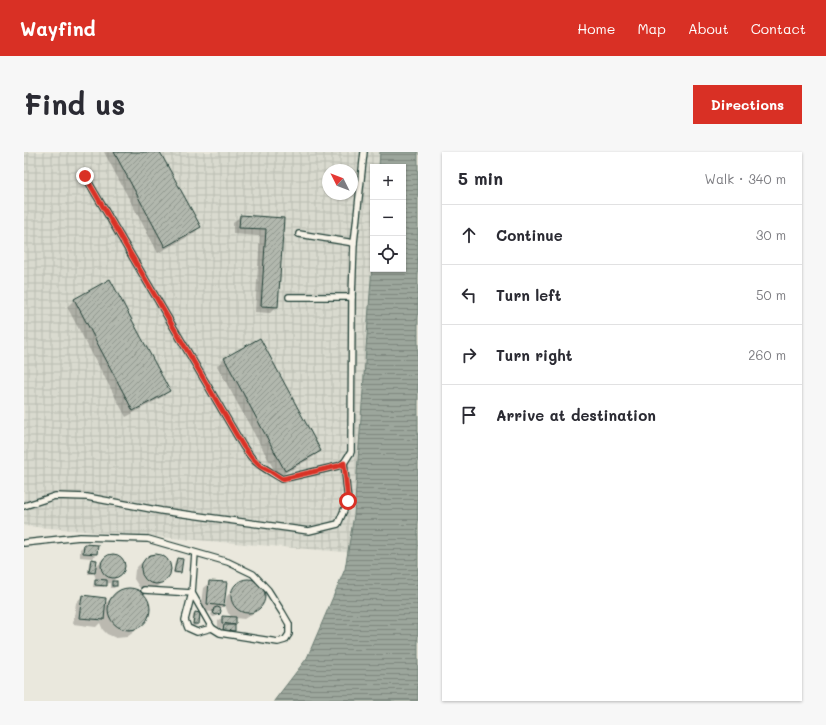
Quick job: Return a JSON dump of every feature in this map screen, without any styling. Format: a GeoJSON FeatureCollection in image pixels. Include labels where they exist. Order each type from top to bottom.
{"type":"FeatureCollection","features":[{"type":"Feature","properties":{"kind":"lane"},"geometry":{"type":"LineString","coordinates":[[85,176],[243,446],[260,466],[282,479],[338,466],[344,463],[351,452],[352,297],[354,243],[364,152]]}},
{"type":"Feature","properties":{"kind":"lane"},"geometry":{"type":"LineString","coordinates":[[299,234],[354,243]]}},
{"type":"Feature","properties":{"kind":"lane"},"geometry":{"type":"LineString","coordinates":[[289,297],[352,297]]}},
{"type":"Feature","properties":{"kind":"lane"},"geometry":{"type":"LineString","coordinates":[[24,506],[56,496],[87,498],[162,511],[309,531],[338,524],[348,501],[344,463]]}},
{"type":"Feature","properties":{"kind":"lane"},"geometry":{"type":"LineString","coordinates":[[24,543],[80,537],[148,539],[228,562],[252,574],[268,590],[289,624],[289,634],[286,640],[278,642],[220,633],[212,628],[192,593]]}},
{"type":"Feature","properties":{"kind":"lane"},"geometry":{"type":"LineString","coordinates":[[195,553],[192,593],[185,620],[188,628],[197,632],[212,628]]}},
{"type":"Feature","properties":{"kind":"lane"},"geometry":{"type":"LineString","coordinates":[[144,590],[192,593]]}},
{"type":"Feature","properties":{"kind":"shaded area"},"geometry":{"type":"Polygon","coordinates":[[[24,152],[418,152],[418,560],[344,552],[24,526],[24,152]]]}},
{"type":"Feature","properties":{"kind":"shaded area"},"geometry":{"type":"Polygon","coordinates":[[[380,152],[418,152],[418,701],[274,701],[307,658],[345,569],[354,515],[372,272],[406,272],[406,164],[379,164],[380,152]]]}},
{"type":"Feature","properties":{"kind":"building"},"geometry":{"type":"Polygon","coordinates":[[[114,152],[160,152],[201,227],[165,247],[114,152]]]}},
{"type":"Feature","properties":{"kind":"building"},"geometry":{"type":"Polygon","coordinates":[[[240,215],[284,218],[278,307],[261,306],[266,229],[239,228],[240,215]]]}},
{"type":"Feature","properties":{"kind":"building"},"geometry":{"type":"Polygon","coordinates":[[[110,279],[170,391],[133,411],[74,299],[110,279]]]}},
{"type":"Feature","properties":{"kind":"building"},"geometry":{"type":"Polygon","coordinates":[[[260,338],[321,451],[285,471],[224,358],[260,338]]]}},
{"type":"Feature","properties":{"kind":"building"},"geometry":{"type":"Polygon","coordinates":[[[84,544],[98,545],[97,554],[83,553],[84,544]]]}},
{"type":"Feature","properties":{"kind":"building"},"geometry":{"type":"Polygon","coordinates":[[[113,554],[122,557],[125,566],[122,575],[113,578],[104,575],[101,566],[104,557],[113,554]]]}},
{"type":"Feature","properties":{"kind":"building"},"geometry":{"type":"Polygon","coordinates":[[[156,554],[167,558],[171,569],[167,580],[156,584],[145,580],[141,569],[145,558],[156,554]]]}},
{"type":"Feature","properties":{"kind":"building"},"geometry":{"type":"Polygon","coordinates":[[[177,558],[183,559],[181,573],[174,572],[177,558]]]}},
{"type":"Feature","properties":{"kind":"building"},"geometry":{"type":"Polygon","coordinates":[[[91,559],[97,560],[95,573],[89,572],[91,559]]]}},
{"type":"Feature","properties":{"kind":"building"},"geometry":{"type":"Polygon","coordinates":[[[95,579],[107,580],[107,586],[95,585],[95,579]]]}},
{"type":"Feature","properties":{"kind":"building"},"geometry":{"type":"Polygon","coordinates":[[[248,579],[260,584],[265,596],[260,608],[248,613],[236,608],[231,596],[236,584],[248,579]]]}},
{"type":"Feature","properties":{"kind":"building"},"geometry":{"type":"Polygon","coordinates":[[[112,581],[117,581],[117,586],[112,586],[112,581]]]}},
{"type":"Feature","properties":{"kind":"building"},"geometry":{"type":"Polygon","coordinates":[[[209,581],[227,582],[224,606],[207,604],[209,581]]]}},
{"type":"Feature","properties":{"kind":"building"},"geometry":{"type":"Polygon","coordinates":[[[129,588],[144,594],[150,609],[144,624],[129,630],[114,624],[108,609],[114,594],[129,588]]]}},
{"type":"Feature","properties":{"kind":"building"},"geometry":{"type":"Polygon","coordinates":[[[82,595],[106,598],[104,620],[79,618],[82,595]]]}},
{"type":"Feature","properties":{"kind":"building"},"geometry":{"type":"Polygon","coordinates":[[[215,607],[219,607],[221,611],[219,615],[215,615],[213,613],[213,609],[215,607]]]}},
{"type":"Feature","properties":{"kind":"building"},"geometry":{"type":"Polygon","coordinates":[[[195,612],[200,613],[199,624],[193,624],[195,612]]]}},
{"type":"Feature","properties":{"kind":"building"},"geometry":{"type":"Polygon","coordinates":[[[222,616],[236,617],[236,625],[222,623],[222,616]]]}},
{"type":"Feature","properties":{"kind":"building"},"geometry":{"type":"Polygon","coordinates":[[[224,625],[235,625],[235,631],[223,630],[224,625]]]}},
{"type":"Feature","properties":{"kind":"route"},"geometry":{"type":"LineString","coordinates":[[85,176],[243,446],[252,458],[260,466],[282,479],[338,466],[344,463],[348,501]]}}]}
